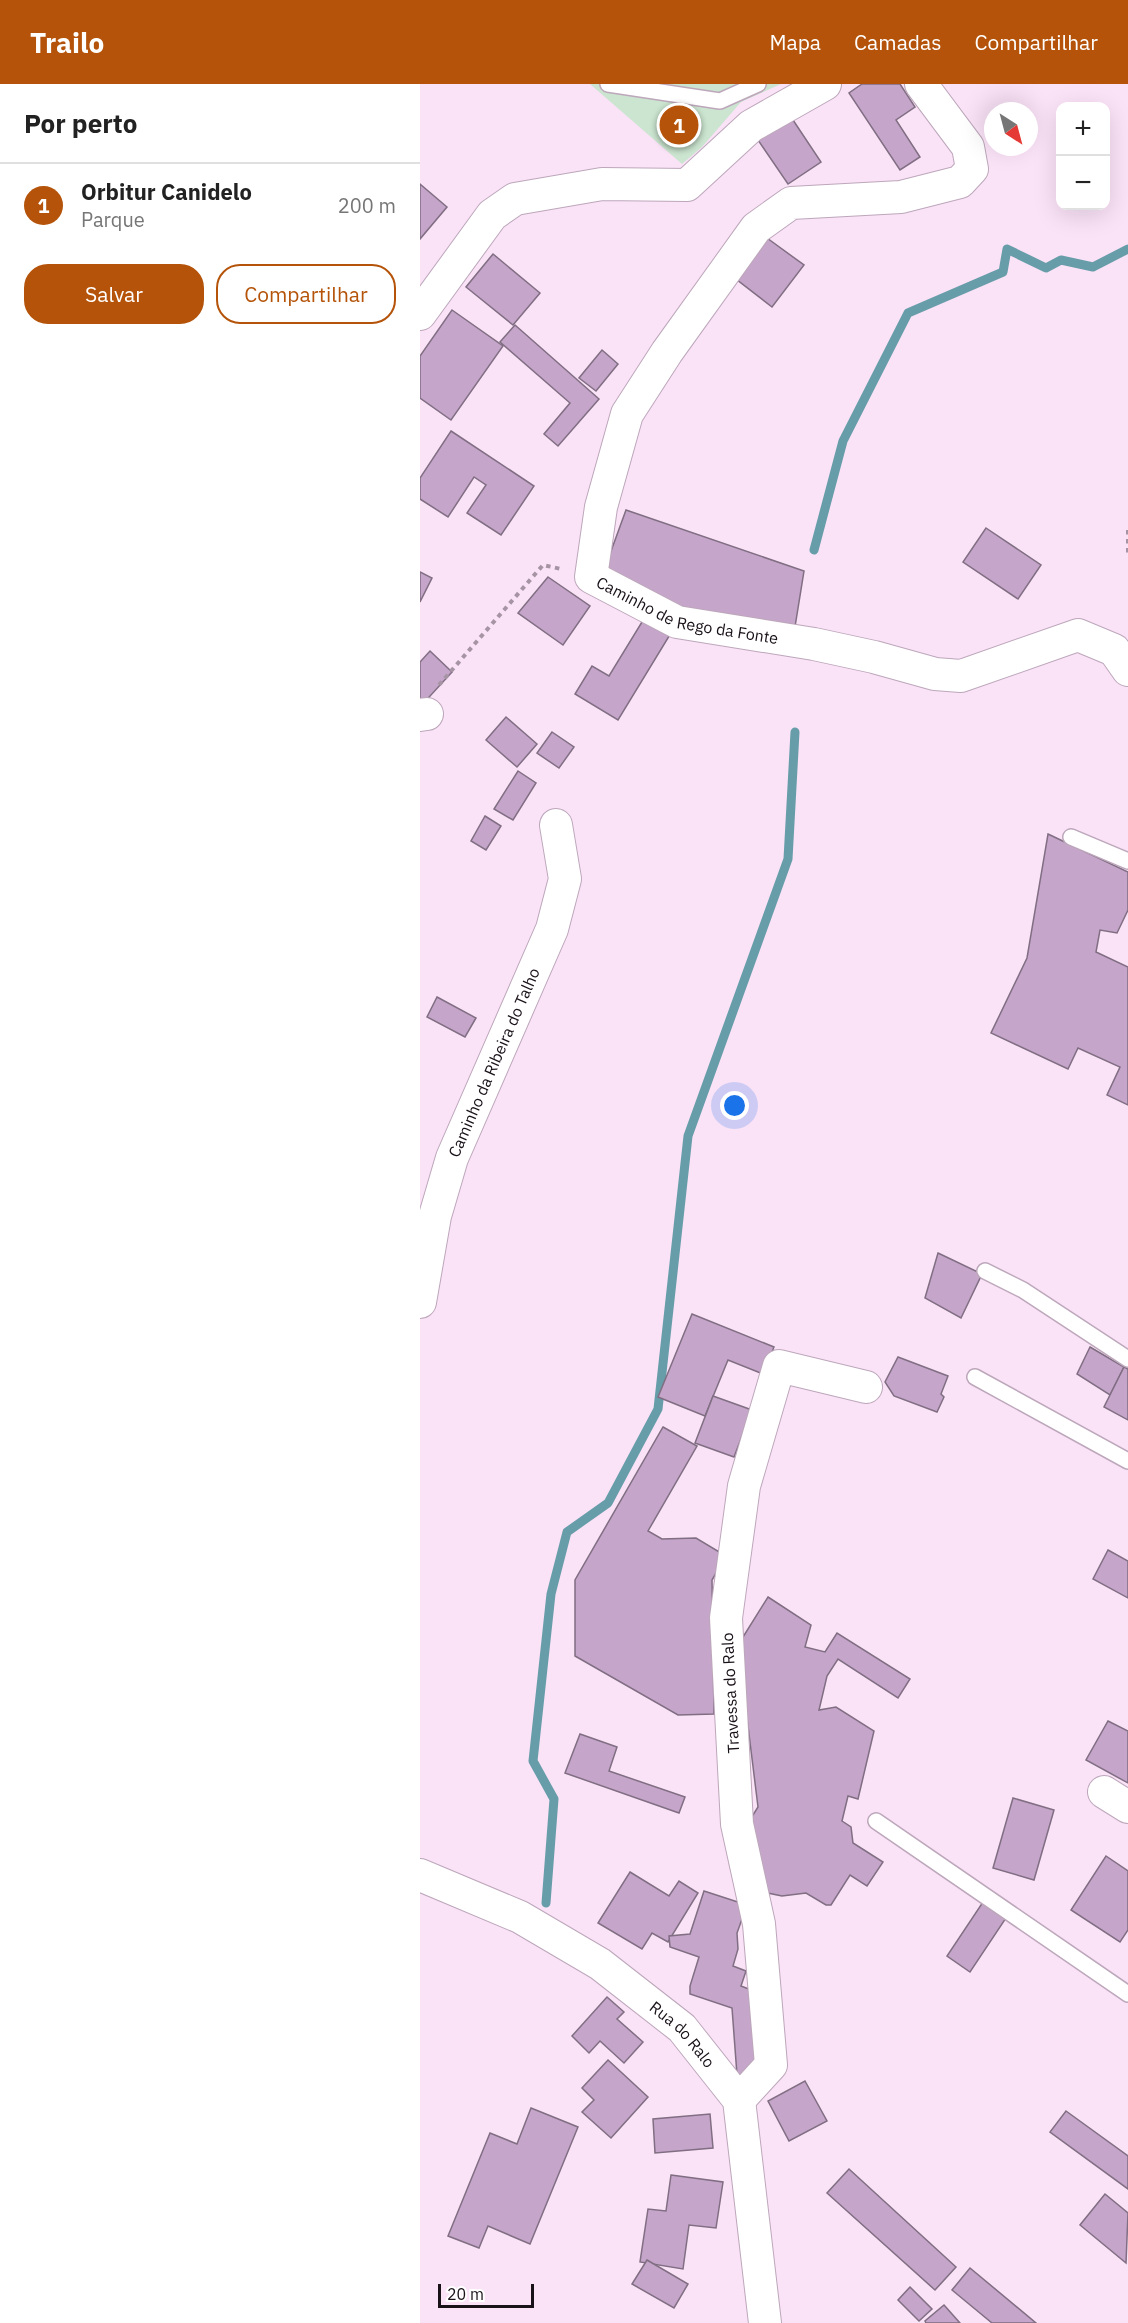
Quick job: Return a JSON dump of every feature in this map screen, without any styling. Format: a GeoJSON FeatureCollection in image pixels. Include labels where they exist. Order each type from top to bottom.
{"type":"FeatureCollection","features":[{"type":"Feature","properties":{"kind":"street"},"geometry":{"type":"LineString","coordinates":[[420,314],[492,215],[515,198],[602,184],[687,184],[751,126],[825,84]]}},
{"type":"Feature","properties":{"kind":"street","name":"Caminho de Rego da Fonte"},"geometry":{"type":"LineString","coordinates":[[921,84],[968,147],[972,169],[960,182],[901,197],[791,203],[756,228],[667,352],[627,414],[601,507],[591,577],[677,621],[814,644],[874,657],[935,674],[961,676],[1078,635],[1114,650],[1128,670]]}},
{"type":"Feature","properties":{"kind":"street","name":"Caminho da Ribeira do Talho"},"geometry":{"type":"LineString","coordinates":[[420,1302],[435,1216],[452,1158],[552,929],[565,879],[556,825]]}},
{"type":"Feature","properties":{"kind":"street","name":"Travessa do Ralo"},"geometry":{"type":"LineString","coordinates":[[739,2100],[771,2065],[759,1924],[737,1824],[726,1618],[744,1486],[779,1366],[866,1387]]}},
{"type":"Feature","properties":{"kind":"street","name":"Rua do Ralo"},"geometry":{"type":"LineString","coordinates":[[420,1875],[520,1917],[600,1964],[682,2028],[739,2100]]}},
{"type":"Feature","properties":{"kind":"street"},"geometry":{"type":"LineString","coordinates":[[739,2100],[765,2323]]}},
{"type":"Feature","properties":{"kind":"lane"},"geometry":{"type":"LineString","coordinates":[[608,84],[720,101],[758,84]]}},
{"type":"Feature","properties":{"kind":"lane"},"geometry":{"type":"LineString","coordinates":[[1071,837],[1128,861]]}},
{"type":"Feature","properties":{"kind":"lane"},"geometry":{"type":"LineString","coordinates":[[985,1270],[1023,1290],[1128,1359]]}},
{"type":"Feature","properties":{"kind":"lane"},"geometry":{"type":"LineString","coordinates":[[975,1377],[1128,1461]]}},
{"type":"Feature","properties":{"kind":"lane"},"geometry":{"type":"LineString","coordinates":[[876,1821],[1128,1994]]}},
{"type":"Feature","properties":{"kind":"path"},"geometry":{"type":"LineString","coordinates":[[1128,530],[1128,556]]}},
{"type":"Feature","properties":{"kind":"path"},"geometry":{"type":"LineString","coordinates":[[428,706],[543,565],[591,577]]}},
{"type":"Feature","properties":{"kind":"green space"},"geometry":{"type":"Polygon","coordinates":[[[590,84],[781,84],[741,102],[702,147],[682,164],[590,84]]]}},
{"type":"Feature","properties":{"kind":"building"},"geometry":{"type":"Polygon","coordinates":[[[862,84],[900,84],[915,107],[896,120],[920,157],[900,170],[849,93],[862,84]]]}},
{"type":"Feature","properties":{"kind":"building"},"geometry":{"type":"Polygon","coordinates":[[[791,117],[821,162],[788,184],[758,140],[791,117]]]}},
{"type":"Feature","properties":{"kind":"building"},"geometry":{"type":"Polygon","coordinates":[[[420,184],[447,207],[420,239],[420,184]]]}},
{"type":"Feature","properties":{"kind":"building"},"geometry":{"type":"Polygon","coordinates":[[[767,238],[804,265],[772,307],[736,279],[767,238]]]}},
{"type":"Feature","properties":{"kind":"building"},"geometry":{"type":"Polygon","coordinates":[[[493,254],[540,293],[513,325],[466,287],[493,254]]]}},
{"type":"Feature","properties":{"kind":"building"},"geometry":{"type":"Polygon","coordinates":[[[452,310],[503,346],[451,420],[420,398],[420,356],[452,310]]]}},
{"type":"Feature","properties":{"kind":"building"},"geometry":{"type":"Polygon","coordinates":[[[515,325],[599,399],[558,446],[544,434],[570,403],[500,342],[515,325]]]}},
{"type":"Feature","properties":{"kind":"building"},"geometry":{"type":"Polygon","coordinates":[[[602,350],[618,364],[596,391],[579,378],[602,350]]]}},
{"type":"Feature","properties":{"kind":"building"},"geometry":{"type":"Polygon","coordinates":[[[451,431],[534,486],[501,535],[467,513],[486,485],[474,477],[448,517],[420,499],[420,478],[451,431]]]}},
{"type":"Feature","properties":{"kind":"building"},"geometry":{"type":"Polygon","coordinates":[[[626,510],[804,571],[794,633],[684,619],[602,576],[626,510]]]}},
{"type":"Feature","properties":{"kind":"building"},"geometry":{"type":"Polygon","coordinates":[[[986,528],[1041,565],[1018,599],[963,562],[986,528]]]}},
{"type":"Feature","properties":{"kind":"building"},"geometry":{"type":"Polygon","coordinates":[[[420,572],[432,578],[420,602],[420,572]]]}},
{"type":"Feature","properties":{"kind":"building"},"geometry":{"type":"Polygon","coordinates":[[[548,577],[590,606],[563,645],[518,613],[548,577]]]}},
{"type":"Feature","properties":{"kind":"building"},"geometry":{"type":"Polygon","coordinates":[[[645,617],[671,633],[618,720],[575,694],[592,666],[609,676],[645,617]]]}},
{"type":"Feature","properties":{"kind":"building"},"geometry":{"type":"Polygon","coordinates":[[[430,651],[452,672],[420,707],[420,662],[430,651]]]}},
{"type":"Feature","properties":{"kind":"building"},"geometry":{"type":"Polygon","coordinates":[[[506,717],[537,744],[517,767],[486,740],[506,717]]]}},
{"type":"Feature","properties":{"kind":"building"},"geometry":{"type":"Polygon","coordinates":[[[552,732],[574,747],[559,768],[537,753],[552,732]]]}},
{"type":"Feature","properties":{"kind":"building"},"geometry":{"type":"Polygon","coordinates":[[[518,771],[536,783],[513,820],[494,809],[518,771]]]}},
{"type":"Feature","properties":{"kind":"building"},"geometry":{"type":"Polygon","coordinates":[[[485,816],[501,826],[486,850],[471,841],[485,816]]]}},
{"type":"Feature","properties":{"kind":"building"},"geometry":{"type":"Polygon","coordinates":[[[1048,834],[1128,872],[1128,910],[1117,933],[1100,930],[1096,952],[1128,967],[1128,1105],[1107,1095],[1120,1067],[1078,1048],[1068,1069],[991,1033],[1027,958],[1048,834]]]}},
{"type":"Feature","properties":{"kind":"building"},"geometry":{"type":"Polygon","coordinates":[[[437,997],[476,1018],[465,1037],[427,1017],[437,997]]]}},
{"type":"Feature","properties":{"kind":"building"},"geometry":{"type":"Polygon","coordinates":[[[938,1253],[982,1274],[961,1318],[925,1298],[938,1253]]]}},
{"type":"Feature","properties":{"kind":"building"},"geometry":{"type":"Polygon","coordinates":[[[692,1314],[774,1347],[763,1374],[728,1360],[705,1416],[658,1397],[692,1314]]]}},
{"type":"Feature","properties":{"kind":"building"},"geometry":{"type":"Polygon","coordinates":[[[1090,1347],[1124,1367],[1110,1395],[1077,1374],[1090,1347]]]}},
{"type":"Feature","properties":{"kind":"building"},"geometry":{"type":"Polygon","coordinates":[[[898,1357],[948,1376],[941,1394],[944,1397],[937,1412],[894,1396],[885,1382],[898,1357]]]}},
{"type":"Feature","properties":{"kind":"building"},"geometry":{"type":"Polygon","coordinates":[[[1124,1367],[1128,1369],[1128,1420],[1104,1407],[1124,1367]]]}},
{"type":"Feature","properties":{"kind":"building"},"geometry":{"type":"Polygon","coordinates":[[[713,1396],[752,1410],[734,1457],[695,1443],[713,1396]]]}},
{"type":"Feature","properties":{"kind":"building"},"geometry":{"type":"Polygon","coordinates":[[[663,1427],[697,1446],[648,1531],[662,1539],[696,1538],[726,1556],[712,1580],[714,1714],[678,1715],[575,1656],[575,1580],[663,1427]]]}},
{"type":"Feature","properties":{"kind":"building"},"geometry":{"type":"Polygon","coordinates":[[[1108,1550],[1128,1561],[1128,1598],[1093,1579],[1108,1550]]]}},
{"type":"Feature","properties":{"kind":"building"},"geometry":{"type":"Polygon","coordinates":[[[768,1597],[811,1625],[805,1647],[825,1652],[837,1633],[910,1679],[898,1698],[838,1659],[827,1676],[819,1710],[836,1707],[874,1731],[858,1799],[848,1796],[842,1821],[851,1827],[853,1843],[883,1862],[867,1886],[850,1875],[831,1905],[826,1905],[806,1893],[782,1896],[763,1892],[748,1823],[758,1807],[738,1645],[768,1597]]]}},
{"type":"Feature","properties":{"kind":"building"},"geometry":{"type":"Polygon","coordinates":[[[1108,1721],[1128,1731],[1128,1783],[1086,1760],[1108,1721]]]}},
{"type":"Feature","properties":{"kind":"building"},"geometry":{"type":"Polygon","coordinates":[[[580,1734],[617,1747],[609,1771],[685,1797],[679,1813],[565,1773],[580,1734]]]}},
{"type":"Feature","properties":{"kind":"building"},"geometry":{"type":"Polygon","coordinates":[[[1013,1798],[1054,1810],[1034,1880],[993,1868],[1013,1798]]]}},
{"type":"Feature","properties":{"kind":"building"},"geometry":{"type":"Polygon","coordinates":[[[1106,1856],[1128,1871],[1128,1930],[1120,1942],[1071,1910],[1106,1856]]]}},
{"type":"Feature","properties":{"kind":"building"},"geometry":{"type":"Polygon","coordinates":[[[630,1872],[669,1896],[679,1881],[698,1893],[668,1942],[652,1933],[642,1949],[598,1923],[630,1872]]]}},
{"type":"Feature","properties":{"kind":"building"},"geometry":{"type":"Polygon","coordinates":[[[704,1891],[747,1905],[737,1933],[738,1949],[733,1966],[746,1971],[741,1986],[754,1991],[759,2054],[751,2079],[737,2075],[732,2008],[690,1994],[690,1986],[699,1957],[670,1947],[669,1936],[690,1934],[704,1891]]]}},
{"type":"Feature","properties":{"kind":"building"},"geometry":{"type":"Polygon","coordinates":[[[983,1902],[1006,1918],[970,1972],[947,1956],[983,1902]]]}},
{"type":"Feature","properties":{"kind":"building"},"geometry":{"type":"Polygon","coordinates":[[[607,1997],[624,2012],[617,2019],[643,2042],[624,2063],[600,2041],[589,2053],[572,2036],[607,1997]]]}},
{"type":"Feature","properties":{"kind":"building"},"geometry":{"type":"Polygon","coordinates":[[[608,2060],[648,2097],[611,2138],[582,2112],[594,2100],[582,2088],[608,2060]]]}},
{"type":"Feature","properties":{"kind":"building"},"geometry":{"type":"Polygon","coordinates":[[[805,2081],[827,2121],[789,2141],[768,2101],[805,2081]]]}},
{"type":"Feature","properties":{"kind":"building"},"geometry":{"type":"Polygon","coordinates":[[[531,2108],[578,2127],[530,2244],[488,2226],[479,2248],[448,2236],[490,2133],[517,2144],[531,2108]]]}},
{"type":"Feature","properties":{"kind":"building"},"geometry":{"type":"Polygon","coordinates":[[[1066,2111],[1128,2156],[1128,2189],[1050,2132],[1066,2111]]]}},
{"type":"Feature","properties":{"kind":"building"},"geometry":{"type":"Polygon","coordinates":[[[710,2114],[713,2148],[655,2153],[653,2119],[710,2114]]]}},
{"type":"Feature","properties":{"kind":"building"},"geometry":{"type":"Polygon","coordinates":[[[849,2169],[956,2267],[935,2290],[827,2193],[849,2169]]]}},
{"type":"Feature","properties":{"kind":"building"},"geometry":{"type":"Polygon","coordinates":[[[671,2175],[723,2182],[716,2228],[689,2225],[683,2269],[640,2262],[648,2209],[666,2211],[671,2175]]]}},
{"type":"Feature","properties":{"kind":"building"},"geometry":{"type":"Polygon","coordinates":[[[1105,2194],[1128,2213],[1126,2263],[1080,2225],[1105,2194]]]}},
{"type":"Feature","properties":{"kind":"building"},"geometry":{"type":"Polygon","coordinates":[[[647,2260],[688,2284],[674,2308],[632,2284],[647,2260]]]}},
{"type":"Feature","properties":{"kind":"building"},"geometry":{"type":"Polygon","coordinates":[[[970,2268],[1036,2323],[992,2323],[952,2290],[970,2268]]]}},
{"type":"Feature","properties":{"kind":"building"},"geometry":{"type":"Polygon","coordinates":[[[910,2287],[932,2309],[919,2321],[898,2300],[910,2287]]]}},
{"type":"Feature","properties":{"kind":"building"},"geometry":{"type":"Polygon","coordinates":[[[944,2305],[960,2323],[926,2323],[925,2321],[944,2305]]]}},
{"type":"Feature","properties":{"kind":"waterway"},"geometry":{"type":"LineString","coordinates":[[814,550],[843,441],[908,313],[1003,272],[1007,249],[1046,268],[1061,260],[1093,267],[1128,249]]}},
{"type":"Feature","properties":{"kind":"waterway"},"geometry":{"type":"LineString","coordinates":[[546,1903],[554,1799],[533,1761],[551,1594],[567,1532],[608,1503],[658,1409],[688,1136],[788,859],[795,732]]}},
{"type":"Feature","properties":{"kind":"place","name":"Orbitur Canidelo"},"geometry":{"type":"Point","coordinates":[679,125]}}]}
